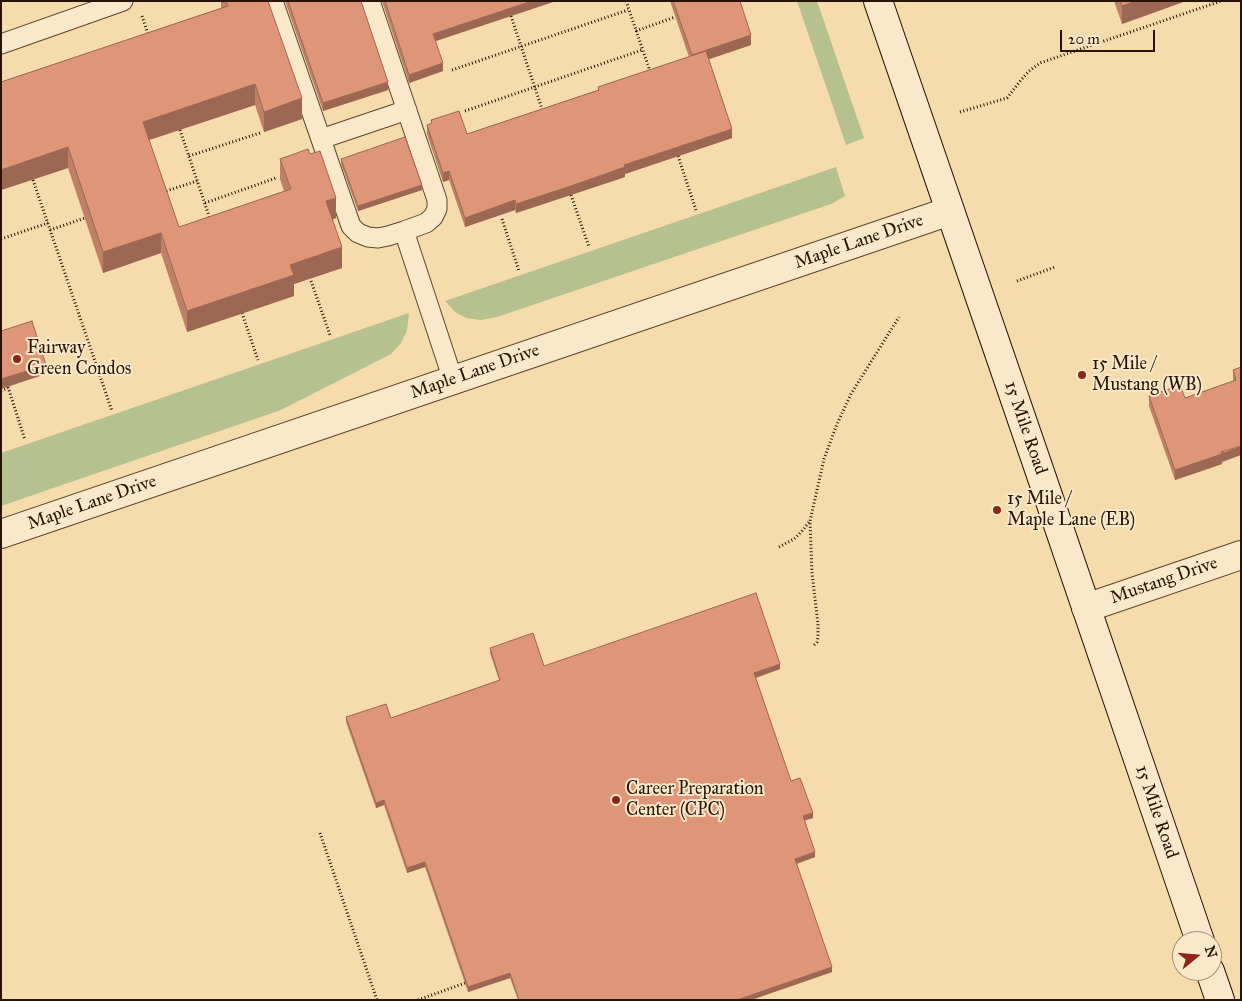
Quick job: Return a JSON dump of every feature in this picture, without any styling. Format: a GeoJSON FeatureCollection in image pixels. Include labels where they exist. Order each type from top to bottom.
{"type":"FeatureCollection","features":[{"type":"Feature","properties":{"kind":"street","name":"15 Mile Road"},"geometry":{"type":"LineString","coordinates":[[878,1],[1197,931]]}},
{"type":"Feature","properties":{"kind":"street","name":"Maple Lane Drive"},"geometry":{"type":"LineString","coordinates":[[1,534],[950,211]]}},
{"type":"Feature","properties":{"kind":"street","name":"Mustang Drive"},"geometry":{"type":"LineString","coordinates":[[1086,608],[1241,555]]}},
{"type":"Feature","properties":{"kind":"street"},"geometry":{"type":"LineString","coordinates":[[1213,981],[1220,1000]]}},
{"type":"Feature","properties":{"kind":"lane"},"geometry":{"type":"LineString","coordinates":[[1,44],[123,1]]}},
{"type":"Feature","properties":{"kind":"lane"},"geometry":{"type":"LineString","coordinates":[[273,1],[351,226],[358,233],[378,238],[426,223],[433,217],[437,200],[370,1]]}},
{"type":"Feature","properties":{"kind":"lane"},"geometry":{"type":"LineString","coordinates":[[321,139],[407,110]]}},
{"type":"Feature","properties":{"kind":"lane"},"geometry":{"type":"LineString","coordinates":[[404,231],[453,380]]}},
{"type":"Feature","properties":{"kind":"path"},"geometry":{"type":"LineString","coordinates":[[626,1],[652,79]]}},
{"type":"Feature","properties":{"kind":"path"},"geometry":{"type":"LineString","coordinates":[[960,112],[1007,98],[1029,71],[1040,63],[1221,1]]}},
{"type":"Feature","properties":{"kind":"path"},"geometry":{"type":"LineString","coordinates":[[452,70],[628,10]]}},
{"type":"Feature","properties":{"kind":"path"},"geometry":{"type":"LineString","coordinates":[[141,15],[151,42]]}},
{"type":"Feature","properties":{"kind":"path"},"geometry":{"type":"LineString","coordinates":[[511,16],[545,117]]}},
{"type":"Feature","properties":{"kind":"path"},"geometry":{"type":"LineString","coordinates":[[636,31],[675,17]]}},
{"type":"Feature","properties":{"kind":"path"},"geometry":{"type":"LineString","coordinates":[[465,110],[642,50]]}},
{"type":"Feature","properties":{"kind":"path"},"geometry":{"type":"LineString","coordinates":[[180,130],[213,227]]}},
{"type":"Feature","properties":{"kind":"path"},"geometry":{"type":"LineString","coordinates":[[189,156],[260,133]]}},
{"type":"Feature","properties":{"kind":"path"},"geometry":{"type":"LineString","coordinates":[[678,156],[696,210]]}},
{"type":"Feature","properties":{"kind":"path"},"geometry":{"type":"LineString","coordinates":[[205,203],[276,178]]}},
{"type":"Feature","properties":{"kind":"path"},"geometry":{"type":"LineString","coordinates":[[33,180],[112,411]]}},
{"type":"Feature","properties":{"kind":"path"},"geometry":{"type":"LineString","coordinates":[[160,193],[197,181]]}},
{"type":"Feature","properties":{"kind":"path"},"geometry":{"type":"LineString","coordinates":[[571,195],[589,247]]}},
{"type":"Feature","properties":{"kind":"path"},"geometry":{"type":"LineString","coordinates":[[50,230],[85,218]]}},
{"type":"Feature","properties":{"kind":"path"},"geometry":{"type":"LineString","coordinates":[[502,219],[519,271]]}},
{"type":"Feature","properties":{"kind":"path"},"geometry":{"type":"LineString","coordinates":[[1,239],[48,224]]}},
{"type":"Feature","properties":{"kind":"path"},"geometry":{"type":"LineString","coordinates":[[1017,281],[1055,267]]}},
{"type":"Feature","properties":{"kind":"path"},"geometry":{"type":"LineString","coordinates":[[311,282],[330,335]]}},
{"type":"Feature","properties":{"kind":"path"},"geometry":{"type":"LineString","coordinates":[[242,313],[258,360]]}},
{"type":"Feature","properties":{"kind":"path"},"geometry":{"type":"LineString","coordinates":[[814,645],[818,637],[818,624],[810,548],[810,521],[815,492],[824,459],[851,394],[899,317]]}},
{"type":"Feature","properties":{"kind":"path"},"geometry":{"type":"LineString","coordinates":[[1,391],[8,388],[25,440]]}},
{"type":"Feature","properties":{"kind":"path"},"geometry":{"type":"LineString","coordinates":[[779,547],[794,538],[810,521]]}},
{"type":"Feature","properties":{"kind":"path"},"geometry":{"type":"LineString","coordinates":[[320,833],[377,1000]]}},
{"type":"Feature","properties":{"kind":"path"},"geometry":{"type":"LineString","coordinates":[[418,1000],[465,983]]}},
{"type":"Feature","properties":{"kind":"green space"},"geometry":{"type":"Polygon","coordinates":[[[797,1],[817,1],[864,138],[846,145],[797,1]]]}},
{"type":"Feature","properties":{"kind":"green space"},"geometry":{"type":"Polygon","coordinates":[[[836,167],[845,196],[831,204],[497,317],[481,320],[466,318],[455,312],[445,301],[836,167]]]}},
{"type":"Feature","properties":{"kind":"green space"},"geometry":{"type":"Polygon","coordinates":[[[409,313],[407,331],[401,343],[391,354],[281,410],[1,506],[1,453],[409,313]]]}},
{"type":"Feature","properties":{"kind":"building"},"geometry":{"type":"Polygon","coordinates":[[[226,1],[268,1],[302,98],[264,112],[255,84],[143,122],[179,227],[291,189],[280,159],[308,149],[310,154],[320,151],[336,198],[326,201],[342,247],[290,265],[294,275],[187,311],[161,233],[103,252],[68,147],[1,170],[1,82],[228,6],[226,1]]]}},
{"type":"Feature","properties":{"kind":"building"},"geometry":{"type":"Polygon","coordinates":[[[288,1],[361,1],[388,82],[323,103],[288,1]]]}},
{"type":"Feature","properties":{"kind":"building"},"geometry":{"type":"Polygon","coordinates":[[[385,1],[532,1],[433,34],[443,63],[409,75],[385,1]]]}},
{"type":"Feature","properties":{"kind":"building"},"geometry":{"type":"Polygon","coordinates":[[[673,1],[740,1],[751,35],[692,55],[673,1]]]}},
{"type":"Feature","properties":{"kind":"building"},"geometry":{"type":"Polygon","coordinates":[[[1120,1],[1136,1],[1122,6],[1120,1]]]}},
{"type":"Feature","properties":{"kind":"building"},"geometry":{"type":"Polygon","coordinates":[[[706,51],[732,129],[624,165],[625,167],[571,186],[516,204],[515,200],[465,218],[449,171],[443,173],[427,125],[432,123],[431,120],[459,111],[467,134],[599,90],[598,87],[706,51]]]}},
{"type":"Feature","properties":{"kind":"building"},"geometry":{"type":"Polygon","coordinates":[[[405,137],[422,185],[358,206],[341,159],[405,137]]]}},
{"type":"Feature","properties":{"kind":"building"},"geometry":{"type":"Polygon","coordinates":[[[32,321],[46,365],[1,379],[1,331],[32,321]]]}},
{"type":"Feature","properties":{"kind":"building"},"geometry":{"type":"Polygon","coordinates":[[[1241,367],[1241,446],[1175,470],[1149,396],[1180,385],[1185,398],[1236,380],[1233,370],[1241,367]]]}},
{"type":"Feature","properties":{"kind":"building","name":"Career Preparation Center (CPC)"},"geometry":{"type":"Polygon","coordinates":[[[756,593],[780,664],[754,673],[791,781],[800,778],[813,813],[803,816],[815,852],[795,859],[832,967],[737,1000],[519,1000],[510,973],[468,987],[425,862],[407,868],[384,800],[376,803],[346,717],[386,704],[391,718],[500,680],[490,648],[533,633],[544,666],[756,593]]]}},
{"type":"Feature","properties":{"kind":"place","name":"Fairway Green Condos"},"geometry":{"type":"Point","coordinates":[17,359]}},
{"type":"Feature","properties":{"kind":"place","name":"15 Mile / Mustang (WB)"},"geometry":{"type":"Point","coordinates":[1082,375]}},
{"type":"Feature","properties":{"kind":"place","name":"15 Mile / Maple Lane (EB)"},"geometry":{"type":"Point","coordinates":[997,510]}},
{"type":"Feature","properties":{"kind":"place","name":"Career Preparation Center (CPC)"},"geometry":{"type":"Point","coordinates":[616,800]}}]}
